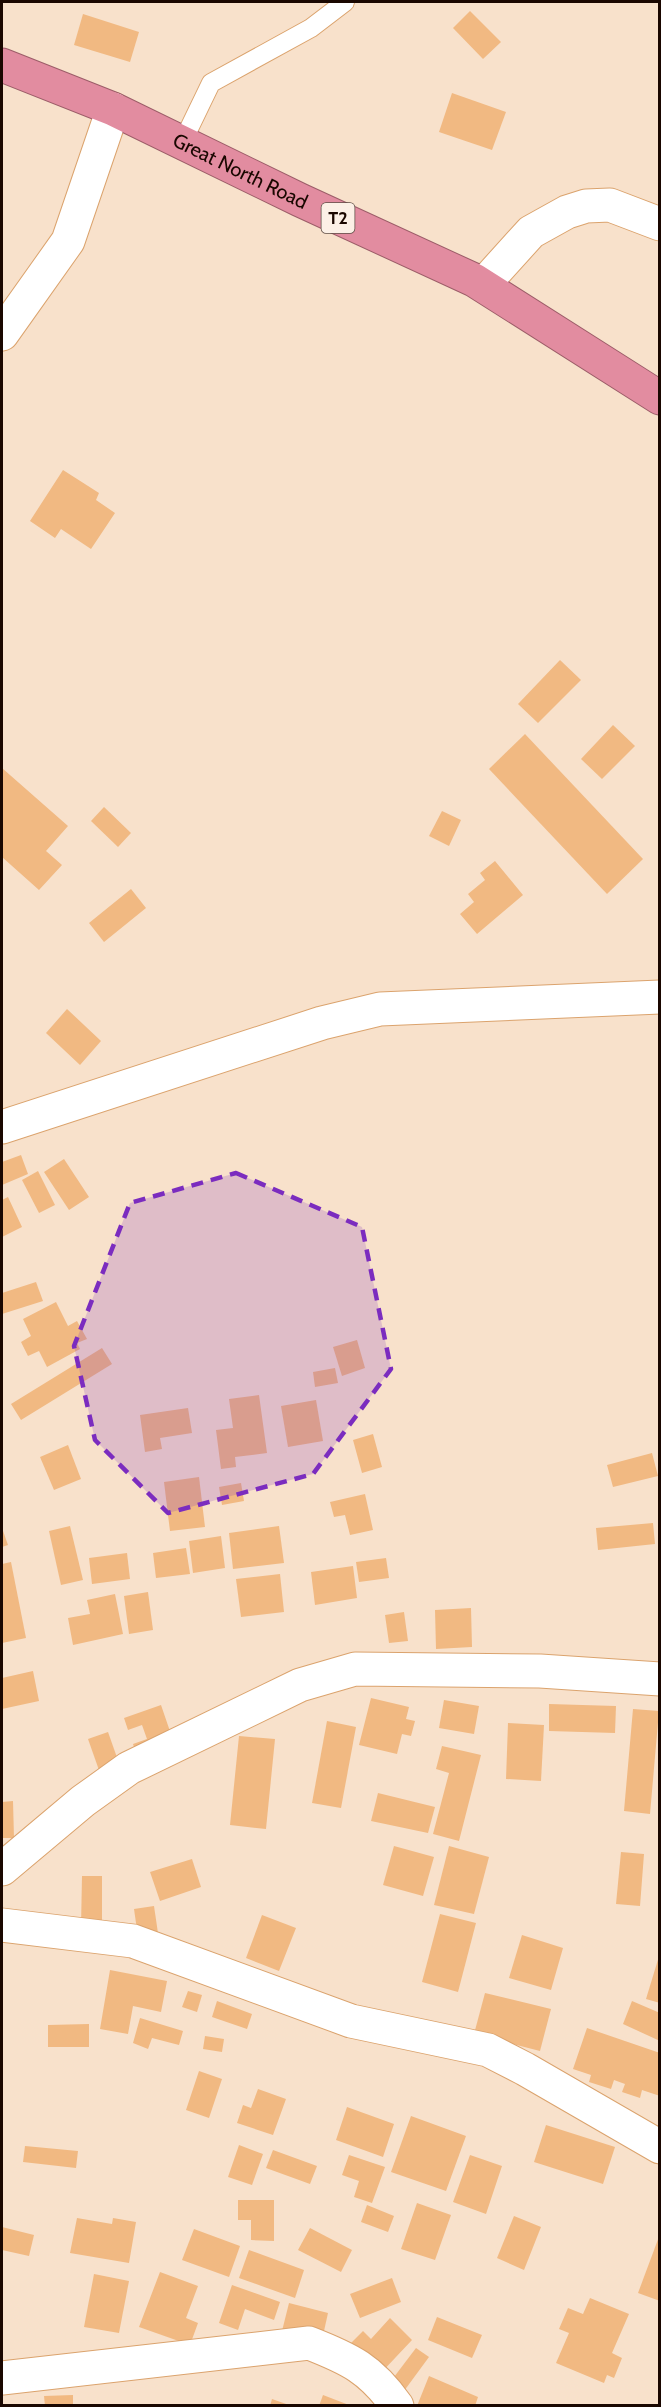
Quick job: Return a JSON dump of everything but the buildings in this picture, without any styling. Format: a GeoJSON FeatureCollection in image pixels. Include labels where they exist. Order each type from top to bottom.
{"type":"FeatureCollection","features":[{"type":"Feature","properties":{"kind":"highway","name":"Great North Road"},"geometry":{"type":"LineString","coordinates":[[2,65],[113,109],[483,285],[660,398]]}},
{"type":"Feature","properties":{"kind":"street"},"geometry":{"type":"LineString","coordinates":[[2,334],[68,241],[113,109]]}},
{"type":"Feature","properties":{"kind":"street"},"geometry":{"type":"LineString","coordinates":[[483,285],[531,232],[567,212],[586,206],[610,205],[660,224]]}},
{"type":"Feature","properties":{"kind":"street"},"geometry":{"type":"LineString","coordinates":[[2,1127],[322,1023],[380,1009],[660,998]]}},
{"type":"Feature","properties":{"kind":"street"},"geometry":{"type":"LineString","coordinates":[[2,1869],[83,1801],[129,1768],[251,1708],[311,1682],[355,1669],[540,1671],[660,1679]]}},
{"type":"Feature","properties":{"kind":"street"},"geometry":{"type":"LineString","coordinates":[[2,1925],[133,1941],[351,2022],[488,2050],[660,2147]]}},
{"type":"Feature","properties":{"kind":"street"},"geometry":{"type":"LineString","coordinates":[[2,2378],[309,2343],[342,2356],[368,2371],[397,2406]]}},
{"type":"Feature","properties":{"kind":"lane"},"geometry":{"type":"LineString","coordinates":[[182,143],[212,83],[311,28],[345,2]]}},
{"type":"Feature","properties":{"kind":"highlighted area"},"geometry":{"type":"Polygon","coordinates":[[[236,1173],[362,1227],[391,1369],[313,1474],[168,1513],[95,1440],[74,1346],[130,1203],[236,1173]]]}}]}
